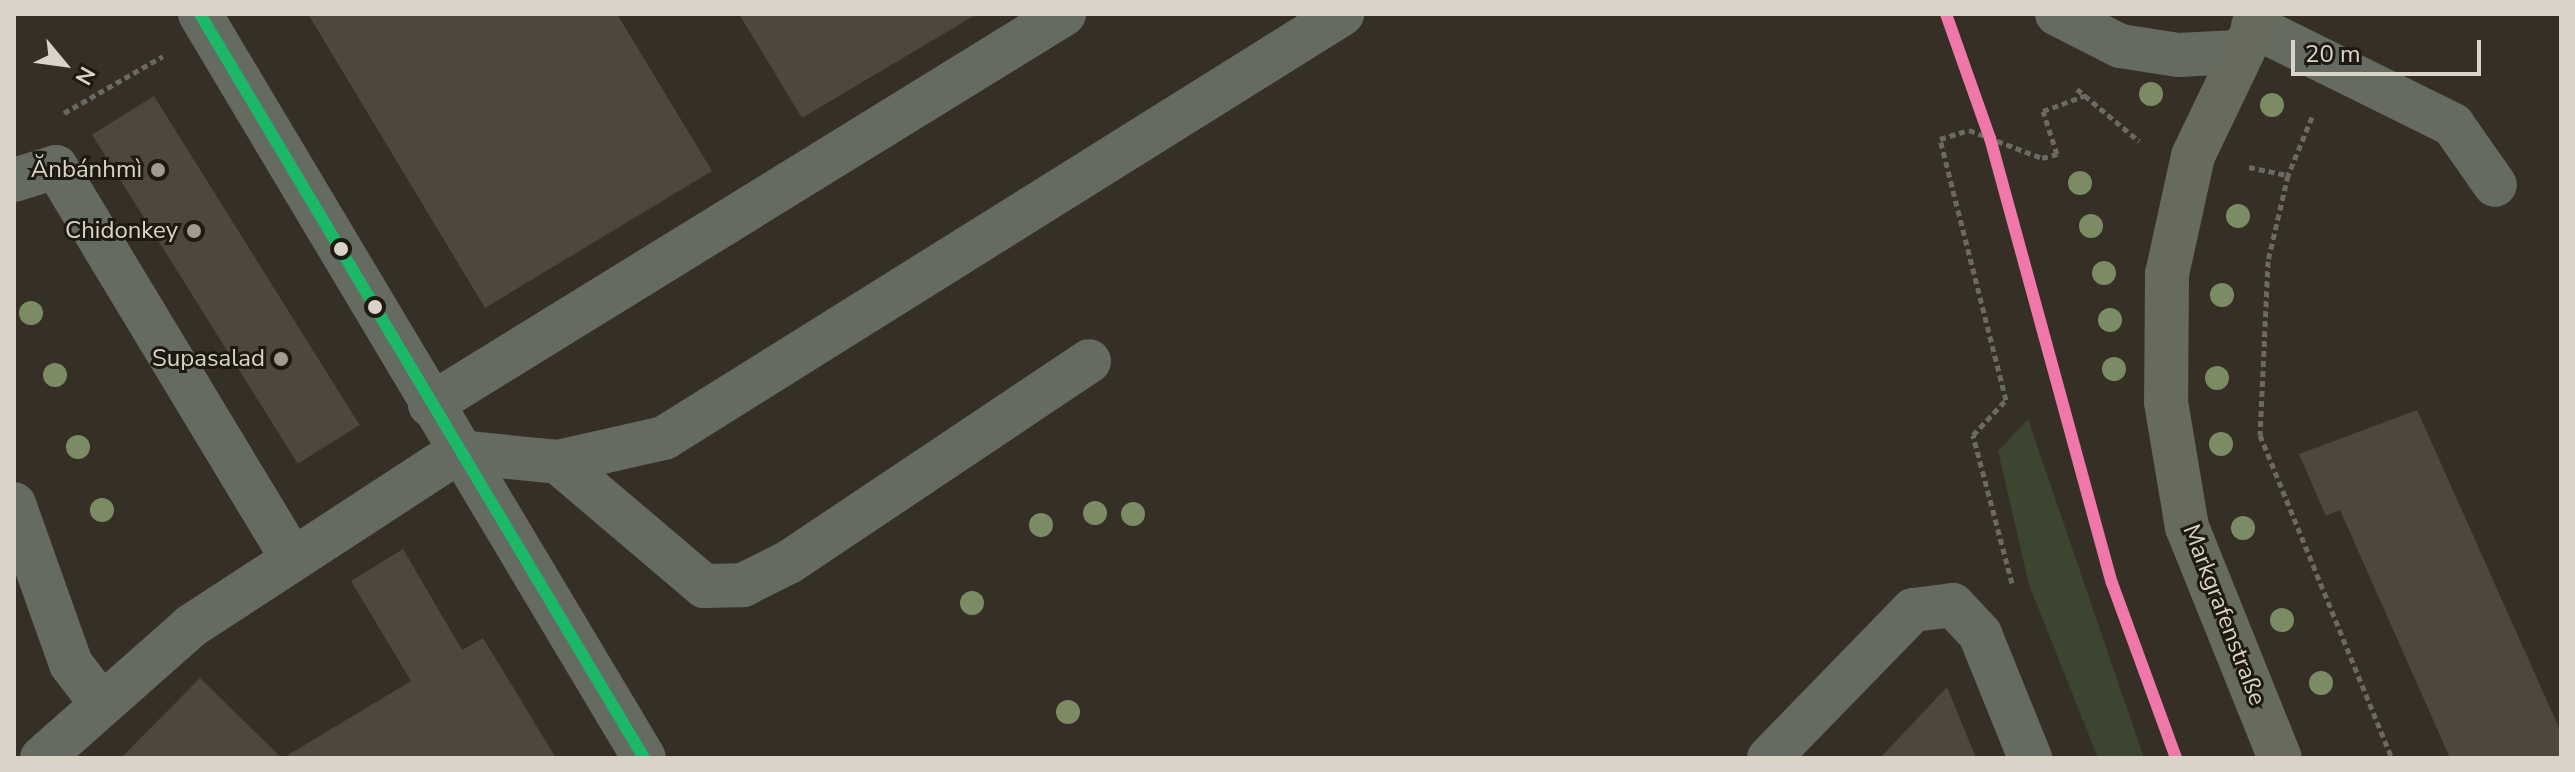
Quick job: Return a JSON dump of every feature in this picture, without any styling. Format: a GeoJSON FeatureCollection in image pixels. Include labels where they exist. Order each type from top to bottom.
{"type":"FeatureCollection","features":[{"type":"Feature","properties":{"kind":"main road","name":"Markgrafenstraße"},"geometry":{"type":"LineString","coordinates":[[2251,31],[2193,156],[2167,274],[2166,402],[2187,527],[2280,758]]}},
{"type":"Feature","properties":{"kind":"street"},"geometry":{"type":"LineString","coordinates":[[430,405],[1064,14]]}},
{"type":"Feature","properties":{"kind":"street"},"geometry":{"type":"LineString","coordinates":[[42,758],[100,702],[291,556],[458,452],[558,462],[664,438],[1342,14]]}},
{"type":"Feature","properties":{"kind":"street"},"geometry":{"type":"LineString","coordinates":[[2057,14],[2120,46],[2178,55],[2251,31],[2453,125],[2495,185]]}},
{"type":"Feature","properties":{"kind":"street"},"geometry":{"type":"LineString","coordinates":[[204,21],[458,452],[644,758]]}},
{"type":"Feature","properties":{"kind":"street"},"geometry":{"type":"LineString","coordinates":[[14,180],[56,167],[291,556]]}},
{"type":"Feature","properties":{"kind":"street"},"geometry":{"type":"LineString","coordinates":[[558,462],[704,586],[743,585],[789,562],[1089,361]]}},
{"type":"Feature","properties":{"kind":"street"},"geometry":{"type":"LineString","coordinates":[[19,532],[71,664],[100,702]]}},
{"type":"Feature","properties":{"kind":"street"},"geometry":{"type":"LineString","coordinates":[[1769,758],[1913,610],[1953,605],[1980,634],[2030,758]]}},
{"type":"Feature","properties":{"kind":"path"},"geometry":{"type":"LineString","coordinates":[[56,167],[34,131],[204,21]]}},
{"type":"Feature","properties":{"kind":"path"},"geometry":{"type":"LineString","coordinates":[[2013,590],[1973,435],[2006,400],[1940,139],[1969,130],[2042,158],[2057,154],[2043,111],[2086,100]]}},
{"type":"Feature","properties":{"kind":"path"},"geometry":{"type":"LineString","coordinates":[[2288,175],[2268,261],[2260,435],[2392,758]]}},
{"type":"Feature","properties":{"kind":"green space"},"geometry":{"type":"Polygon","coordinates":[[[2028,419],[2144,758],[2098,758],[2029,585],[1998,451],[2028,419]]]}},
{"type":"Feature","properties":{"kind":"building"},"geometry":{"type":"Polygon","coordinates":[[[308,14],[617,14],[712,171],[485,308],[308,14]]]}},
{"type":"Feature","properties":{"kind":"building"},"geometry":{"type":"Polygon","coordinates":[[[739,14],[977,14],[802,118],[739,14]]]}},
{"type":"Feature","properties":{"kind":"building"},"geometry":{"type":"Polygon","coordinates":[[[154,96],[360,425],[298,464],[92,135],[154,96]]]}},
{"type":"Feature","properties":{"kind":"building"},"geometry":{"type":"Polygon","coordinates":[[[2417,410],[2561,732],[2561,758],[2450,758],[2340,510],[2326,516],[2299,454],[2417,410]]]}},
{"type":"Feature","properties":{"kind":"building"},"geometry":{"type":"Polygon","coordinates":[[[403,549],[462,650],[483,638],[556,758],[283,758],[411,681],[351,581],[403,549]]]}},
{"type":"Feature","properties":{"kind":"building"},"geometry":{"type":"Polygon","coordinates":[[[200,678],[282,758],[121,758],[200,678]]]}},
{"type":"Feature","properties":{"kind":"building"},"geometry":{"type":"Polygon","coordinates":[[[1947,687],[1976,758],[1880,758],[1947,687]]]}},
{"type":"Feature","properties":{"kind":"transit line"},"geometry":{"type":"LineString","coordinates":[[200,14],[644,758]]}},
{"type":"Feature","properties":{"kind":"transit line"},"geometry":{"type":"LineString","coordinates":[[1946,14],[1990,138],[2112,583],[2176,758]]}},
{"type":"Feature","properties":{"kind":"place","name":"Ănbánhmì"},"geometry":{"type":"Point","coordinates":[158,170]}},
{"type":"Feature","properties":{"kind":"place","name":"Chidonkey"},"geometry":{"type":"Point","coordinates":[194,231]}},
{"type":"Feature","properties":{"kind":"place","name":"Supasalad"},"geometry":{"type":"Point","coordinates":[281,359]}}]}
